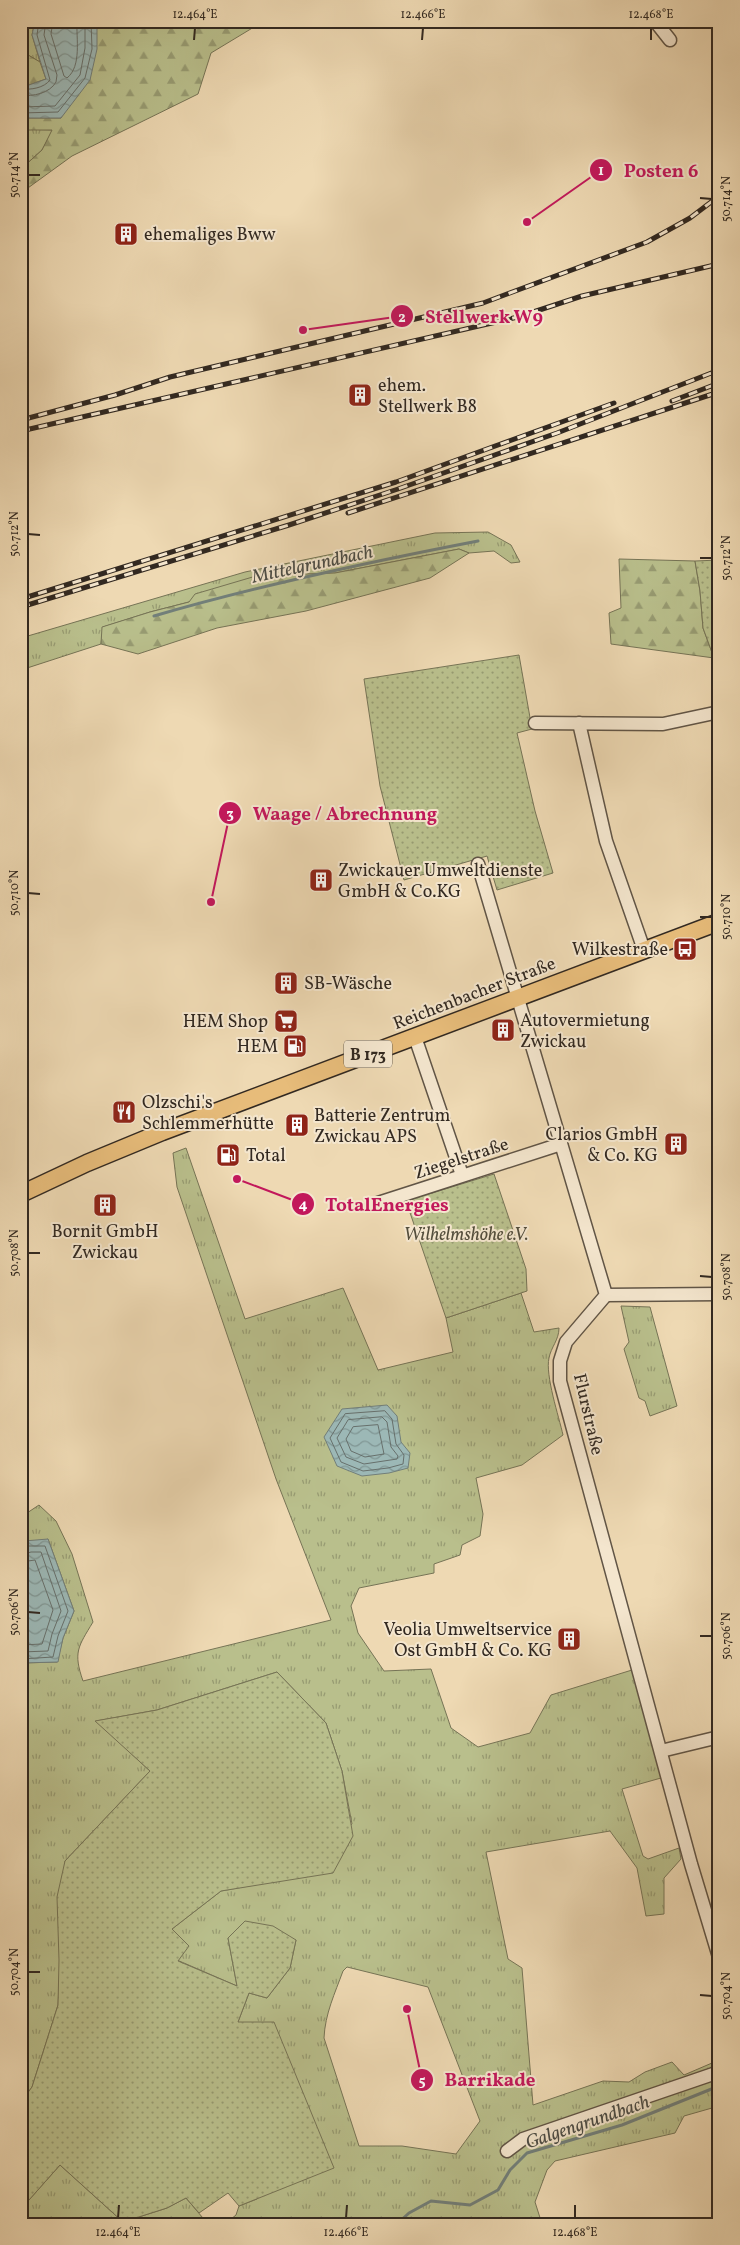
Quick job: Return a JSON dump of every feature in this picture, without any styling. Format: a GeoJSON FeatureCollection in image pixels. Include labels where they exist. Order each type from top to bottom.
{"type":"FeatureCollection","features":[{"type":"Feature","properties":{"kind":"main road","name":"Reichenbacher Straße"},"geometry":{"type":"LineString","coordinates":[[21,1194],[114,1151],[719,922]]}},
{"type":"Feature","properties":{"kind":"street"},"geometry":{"type":"LineString","coordinates":[[655,21],[670,40]]}},
{"type":"Feature","properties":{"kind":"street"},"geometry":{"type":"LineString","coordinates":[[535,722],[663,724],[719,712]]}},
{"type":"Feature","properties":{"kind":"street"},"geometry":{"type":"LineString","coordinates":[[578,723],[606,841],[644,950]]}},
{"type":"Feature","properties":{"kind":"street"},"geometry":{"type":"LineString","coordinates":[[478,864],[606,1295],[719,1294]]}},
{"type":"Feature","properties":{"kind":"street"},"geometry":{"type":"LineString","coordinates":[[415,1037],[462,1175]]}},
{"type":"Feature","properties":{"kind":"street","name":"Ziegelstraße"},"geometry":{"type":"LineString","coordinates":[[372,1205],[561,1144]]}},
{"type":"Feature","properties":{"kind":"street","name":"Flurstraße"},"geometry":{"type":"LineString","coordinates":[[606,1295],[566,1342],[560,1361],[560,1381],[719,1957]]}},
{"type":"Feature","properties":{"kind":"street"},"geometry":{"type":"LineString","coordinates":[[661,1751],[719,1737]]}},
{"type":"Feature","properties":{"kind":"street"},"geometry":{"type":"LineString","coordinates":[[507,2151],[523,2139],[719,2072]]}},
{"type":"Feature","properties":{"kind":"green space"},"geometry":{"type":"Polygon","coordinates":[[[29,21],[35,21],[32,35],[40,62],[23,52],[21,53],[21,25],[29,25],[29,21]]]}},
{"type":"Feature","properties":{"kind":"green space"},"geometry":{"type":"Polygon","coordinates":[[[97,21],[264,21],[211,53],[198,94],[72,156],[21,193],[21,169],[42,150],[52,130],[21,130],[21,118],[61,118],[97,21]]]}},
{"type":"Feature","properties":{"kind":"green space"},"geometry":{"type":"Polygon","coordinates":[[[23,52],[40,62],[46,79],[29,85],[21,84],[21,53],[23,52]]]}},
{"type":"Feature","properties":{"kind":"green space"},"geometry":{"type":"Polygon","coordinates":[[[22,129],[53,130],[42,150],[21,169],[22,129]]]}},
{"type":"Feature","properties":{"kind":"green space"},"geometry":{"type":"Polygon","coordinates":[[[488,532],[511,545],[520,562],[511,563],[494,551],[469,553],[459,549],[335,573],[256,576],[189,602],[103,627],[101,644],[21,670],[21,638],[245,572],[435,533],[488,532]]]}},
{"type":"Feature","properties":{"kind":"green space"},"geometry":{"type":"Polygon","coordinates":[[[459,549],[469,553],[430,578],[306,611],[217,628],[138,654],[101,644],[102,627],[189,602],[195,594],[256,576],[335,573],[459,549]]]}},
{"type":"Feature","properties":{"kind":"green space"},"geometry":{"type":"Polygon","coordinates":[[[619,559],[695,561],[703,628],[714,658],[611,644],[609,613],[621,608],[619,559]]]}},
{"type":"Feature","properties":{"kind":"green space"},"geometry":{"type":"Polygon","coordinates":[[[719,560],[719,656],[714,658],[703,628],[695,561],[719,560]]]}},
{"type":"Feature","properties":{"kind":"green space"},"geometry":{"type":"Polygon","coordinates":[[[519,655],[532,729],[517,733],[535,811],[553,873],[497,890],[487,856],[404,880],[380,786],[364,679],[519,655]]]}},
{"type":"Feature","properties":{"kind":"green space"},"geometry":{"type":"Polygon","coordinates":[[[186,1148],[245,1319],[343,1288],[378,1370],[453,1352],[446,1318],[521,1293],[534,1332],[559,1328],[548,1365],[563,1435],[522,1465],[476,1478],[483,1514],[480,1536],[462,1545],[460,1555],[434,1564],[434,1573],[359,1588],[351,1606],[358,1633],[384,1671],[431,1669],[451,1728],[478,1747],[530,1733],[551,1695],[632,1670],[661,1778],[622,1789],[643,1856],[648,1859],[679,1848],[681,1859],[664,1878],[664,1914],[646,1916],[637,1868],[610,1831],[486,1852],[508,1959],[522,1968],[533,2105],[603,2081],[629,2082],[645,2072],[672,2062],[684,2075],[719,2060],[719,2106],[684,2116],[675,2133],[555,2161],[547,2170],[535,2202],[542,2224],[225,2224],[236,2215],[239,2206],[257,2199],[238,2022],[249,1993],[267,1998],[290,1968],[296,1940],[228,1938],[237,1986],[177,1960],[172,1929],[221,1891],[271,1882],[352,1824],[342,1771],[326,1723],[277,1672],[157,1710],[96,1721],[150,1771],[65,1861],[58,2005],[32,2087],[21,2102],[21,1663],[57,1662],[63,1638],[74,1611],[48,1539],[21,1548],[21,1517],[39,1505],[56,1521],[72,1554],[93,1622],[79,1650],[78,1663],[83,1681],[331,1620],[276,1479],[177,1187],[173,1153],[186,1148]],[[347,1967],[343,1971],[328,2012],[324,2038],[359,2146],[402,2146],[456,2154],[480,2121],[428,1987],[347,1967]]]}},
{"type":"Feature","properties":{"kind":"green space","name":"Wilhelmshöhe e.V."},"geometry":{"type":"Polygon","coordinates":[[[494,1174],[526,1269],[527,1291],[446,1318],[406,1201],[494,1174]]]}},
{"type":"Feature","properties":{"kind":"green space"},"geometry":{"type":"Polygon","coordinates":[[[621,1306],[650,1307],[677,1406],[650,1416],[645,1401],[639,1398],[624,1349],[629,1342],[621,1306]]]}},
{"type":"Feature","properties":{"kind":"green space"},"geometry":{"type":"Polygon","coordinates":[[[277,1672],[326,1723],[342,1771],[353,1836],[333,1873],[221,1891],[172,1929],[189,1946],[178,1961],[237,1986],[228,1938],[245,1921],[273,1926],[296,1940],[290,1968],[267,1998],[249,1993],[238,2022],[274,2022],[334,2168],[239,2206],[228,2193],[199,2213],[186,2198],[167,2208],[123,2222],[60,2165],[21,2209],[21,2102],[32,2087],[58,2005],[57,1897],[65,1861],[150,1771],[95,1721],[157,1710],[277,1672]]]}},
{"type":"Feature","properties":{"kind":"green space"},"geometry":{"type":"Polygon","coordinates":[[[60,2165],[123,2222],[167,2208],[186,2198],[208,2224],[21,2224],[21,2209],[60,2165]]]}},
{"type":"Feature","properties":{"kind":"water"},"geometry":{"type":"Polygon","coordinates":[[[35,21],[97,21],[97,49],[90,80],[61,118],[21,118],[21,84],[29,85],[46,79],[32,35],[35,21]]]}},
{"type":"Feature","properties":{"kind":"water"},"geometry":{"type":"Polygon","coordinates":[[[387,1405],[397,1416],[401,1442],[410,1453],[408,1468],[389,1473],[362,1476],[337,1466],[324,1437],[342,1409],[387,1405]]]}},
{"type":"Feature","properties":{"kind":"water"},"geometry":{"type":"Polygon","coordinates":[[[48,1539],[74,1611],[63,1638],[58,1662],[21,1663],[21,1548],[24,1541],[48,1539]]]}},
{"type":"Feature","properties":{"kind":"waterway","name":"Mittelgrundbach"},"geometry":{"type":"LineString","coordinates":[[154,616],[234,594],[315,575],[478,541]]}},
{"type":"Feature","properties":{"kind":"waterway","name":"Galgengrundbach"},"geometry":{"type":"LineString","coordinates":[[397,2224],[409,2213],[431,2201],[470,2205],[498,2190],[510,2170],[527,2153],[622,2125],[719,2086]]}},
{"type":"Feature","properties":{"kind":"railway"},"geometry":{"type":"LineString","coordinates":[[21,420],[115,395],[170,377],[483,303],[647,242],[690,218],[719,196]]}},
{"type":"Feature","properties":{"kind":"railway"},"geometry":{"type":"LineString","coordinates":[[21,431],[518,317],[582,296],[719,264]]}},
{"type":"Feature","properties":{"kind":"railway"},"geometry":{"type":"LineString","coordinates":[[21,607],[289,525],[398,489],[557,433],[719,370]]}},
{"type":"Feature","properties":{"kind":"railway"},"geometry":{"type":"LineString","coordinates":[[672,401],[719,383]]}},
{"type":"Feature","properties":{"kind":"railway"},"geometry":{"type":"LineString","coordinates":[[348,513],[719,392]]}},
{"type":"Feature","properties":{"kind":"railway"},"geometry":{"type":"LineString","coordinates":[[21,599],[396,482],[614,403]]}},
{"type":"Feature","properties":{"kind":"place","name":"Posten 6"},"geometry":{"type":"Point","coordinates":[527,222]}},
{"type":"Feature","properties":{"kind":"place","name":"ehemaliges Bww"},"geometry":{"type":"Point","coordinates":[126,234]}},
{"type":"Feature","properties":{"kind":"place","name":"Stellwerk W9"},"geometry":{"type":"Point","coordinates":[303,330]}},
{"type":"Feature","properties":{"kind":"place","name":"ehem. Stellwerk B8"},"geometry":{"type":"Point","coordinates":[360,395]}},
{"type":"Feature","properties":{"kind":"place","name":"Zwickauer Umweltdienste GmbH & Co.KG"},"geometry":{"type":"Point","coordinates":[321,880]}},
{"type":"Feature","properties":{"kind":"place","name":"Waage / Abrechnung"},"geometry":{"type":"Point","coordinates":[211,902]}},
{"type":"Feature","properties":{"kind":"place","name":"Wilkestraße"},"geometry":{"type":"Point","coordinates":[685,949]}},
{"type":"Feature","properties":{"kind":"place","name":"SB-Wäsche"},"geometry":{"type":"Point","coordinates":[286,983]}},
{"type":"Feature","properties":{"kind":"place","name":"HEM Shop"},"geometry":{"type":"Point","coordinates":[286,1021]}},
{"type":"Feature","properties":{"kind":"place","name":"Autovermietung Zwickau"},"geometry":{"type":"Point","coordinates":[503,1030]}},
{"type":"Feature","properties":{"kind":"place","name":"HEM"},"geometry":{"type":"Point","coordinates":[295,1046]}},
{"type":"Feature","properties":{"kind":"place","name":"Olzschi's Schlemmerhütte"},"geometry":{"type":"Point","coordinates":[124,1112]}},
{"type":"Feature","properties":{"kind":"place","name":"Batterie Zentrum Zwickau APS"},"geometry":{"type":"Point","coordinates":[297,1125]}},
{"type":"Feature","properties":{"kind":"place","name":"Clarios GmbH & Co. KG"},"geometry":{"type":"Point","coordinates":[676,1144]}},
{"type":"Feature","properties":{"kind":"place","name":"Total"},"geometry":{"type":"Point","coordinates":[228,1155]}},
{"type":"Feature","properties":{"kind":"place","name":"TotalEnergies"},"geometry":{"type":"Point","coordinates":[237,1179]}},
{"type":"Feature","properties":{"kind":"place","name":"Bornit GmbH Zwickau"},"geometry":{"type":"Point","coordinates":[105,1205]}},
{"type":"Feature","properties":{"kind":"place","name":"Veolia Umweltservice Ost GmbH & Co. KG"},"geometry":{"type":"Point","coordinates":[569,1639]}},
{"type":"Feature","properties":{"kind":"place","name":"Barrikade"},"geometry":{"type":"Point","coordinates":[407,2009]}}]}
